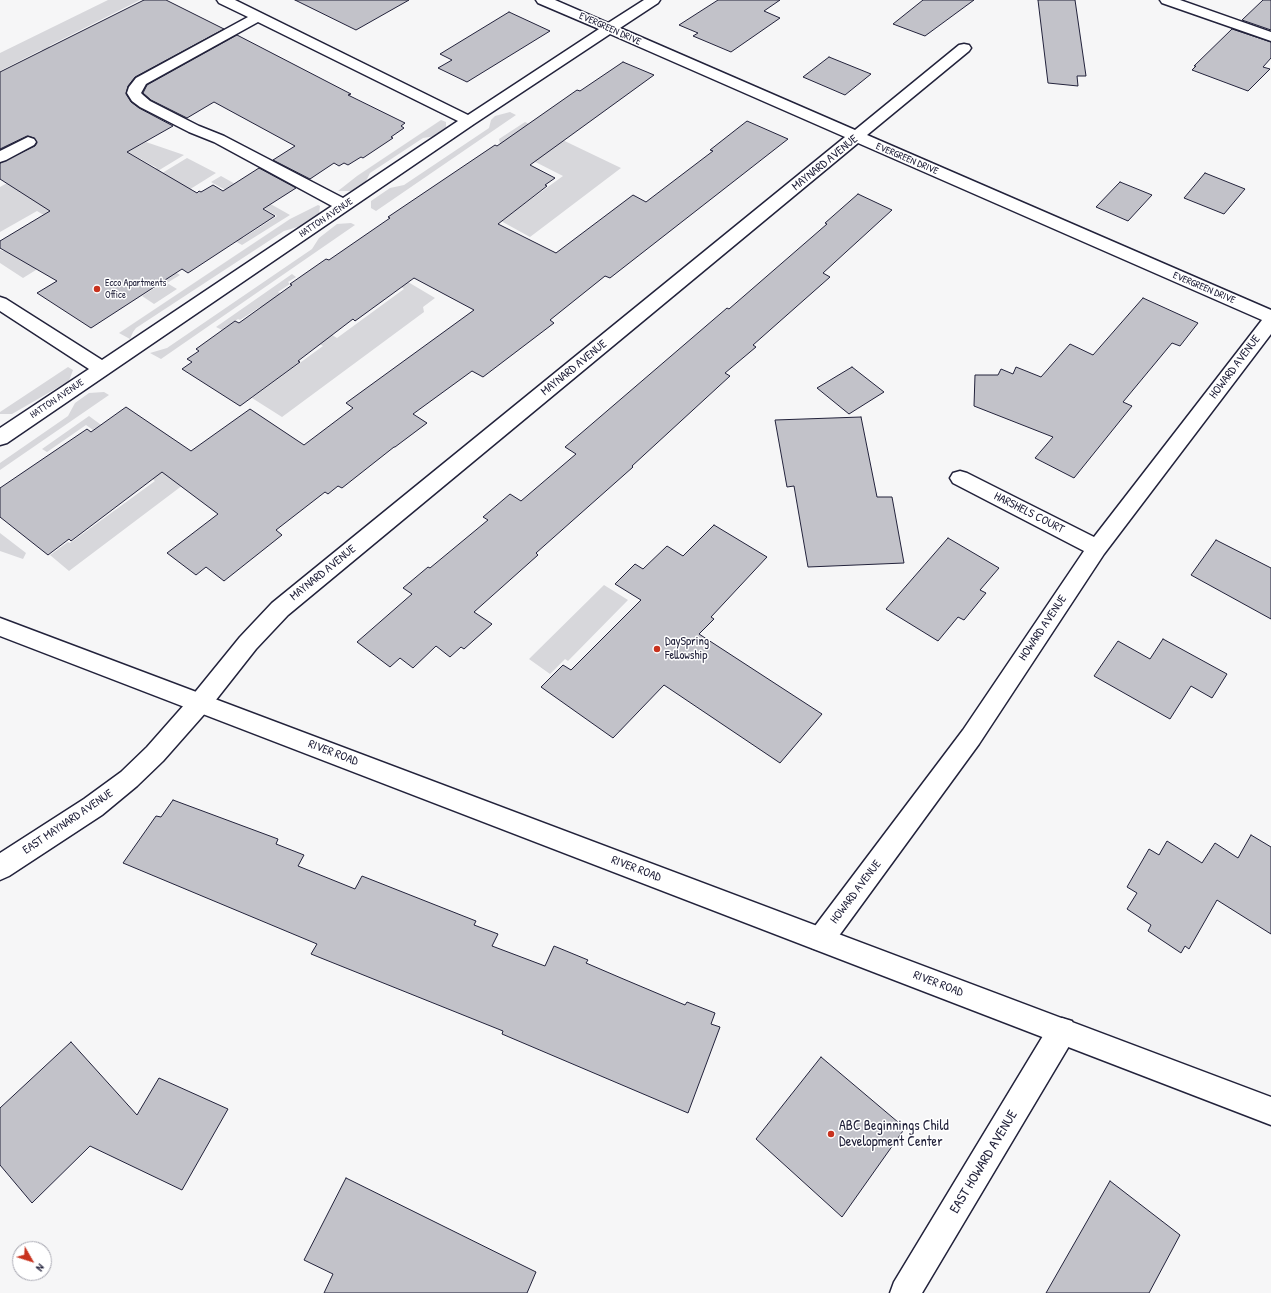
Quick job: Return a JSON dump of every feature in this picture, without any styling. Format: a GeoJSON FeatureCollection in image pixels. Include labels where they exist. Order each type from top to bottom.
{"type":"FeatureCollection","features":[{"type":"Feature","properties":{"kind":"street"},"geometry":{"type":"LineString","coordinates":[[224,0],[469,121]]}},
{"type":"Feature","properties":{"kind":"street","name":"EVERGREEN DRIVE"},"geometry":{"type":"LineString","coordinates":[[543,0],[1271,317]]}},
{"type":"Feature","properties":{"kind":"street","name":"HATTON AVENUE"},"geometry":{"type":"LineString","coordinates":[[0,438],[469,121],[653,0]]}},
{"type":"Feature","properties":{"kind":"street"},"geometry":{"type":"LineString","coordinates":[[1167,0],[1271,37]]}},
{"type":"Feature","properties":{"kind":"street"},"geometry":{"type":"LineString","coordinates":[[258,17],[141,81],[136,87],[134,93],[137,98],[145,104],[188,126],[219,139],[344,206]]}},
{"type":"Feature","properties":{"kind":"street","name":"MAYNARD AVENUE"},"geometry":{"type":"LineString","coordinates":[[200,703],[248,643],[280,608],[964,48]]}},
{"type":"Feature","properties":{"kind":"street"},"geometry":{"type":"LineString","coordinates":[[0,157],[28,142]]}},
{"type":"Feature","properties":{"kind":"street"},"geometry":{"type":"LineString","coordinates":[[0,303],[102,369]]}},
{"type":"Feature","properties":{"kind":"street","name":"HOWARD AVENUE"},"geometry":{"type":"LineString","coordinates":[[821,939],[971,737],[1097,548],[1271,321]]}},
{"type":"Feature","properties":{"kind":"street","name":"HARSHELS COURT"},"geometry":{"type":"LineString","coordinates":[[960,478],[1097,548]]}},
{"type":"Feature","properties":{"kind":"street","name":"RIVER ROAD"},"geometry":{"type":"LineString","coordinates":[[0,627],[1271,1110]]}},
{"type":"Feature","properties":{"kind":"street","name":"EAST MAYNARD AVENUE"},"geometry":{"type":"LineString","coordinates":[[0,868],[15,857],[94,808],[129,779],[155,754],[200,703]]}},
{"type":"Feature","properties":{"kind":"street","name":"EAST HOWARD AVENUE"},"geometry":{"type":"LineString","coordinates":[[905,1293],[1062,1031]]}},
{"type":"Feature","properties":{"kind":"shaded area"},"geometry":{"type":"Polygon","coordinates":[[[108,0],[140,0],[49,46],[97,73],[90,77],[41,50],[0,71],[0,53],[108,0]]]}},
{"type":"Feature","properties":{"kind":"shaded area"},"geometry":{"type":"Polygon","coordinates":[[[510,112],[516,115],[376,211],[371,208],[371,201],[390,188],[404,185],[489,128],[491,120],[495,116],[510,112]]]}},
{"type":"Feature","properties":{"kind":"shaded area"},"geometry":{"type":"Polygon","coordinates":[[[441,120],[446,122],[446,129],[436,136],[423,138],[370,173],[365,183],[353,191],[338,191],[357,176],[441,120]]]}},
{"type":"Feature","properties":{"kind":"shaded area"},"geometry":{"type":"Polygon","coordinates":[[[525,122],[621,168],[530,237],[501,221],[563,176],[500,144],[499,139],[525,122]]]}},
{"type":"Feature","properties":{"kind":"shaded area"},"geometry":{"type":"Polygon","coordinates":[[[128,140],[139,146],[146,142],[184,155],[143,180],[75,234],[37,211],[0,232],[0,187],[50,159],[143,176],[157,168],[124,150],[128,140]]]}},
{"type":"Feature","properties":{"kind":"shaded area"},"geometry":{"type":"Polygon","coordinates":[[[187,158],[216,173],[128,228],[144,184],[187,158]]]}},
{"type":"Feature","properties":{"kind":"shaded area"},"geometry":{"type":"Polygon","coordinates":[[[221,176],[290,215],[242,245],[235,241],[242,237],[243,238],[277,216],[251,201],[247,202],[211,182],[221,176]]]}},
{"type":"Feature","properties":{"kind":"shaded area"},"geometry":{"type":"Polygon","coordinates":[[[318,205],[320,206],[319,214],[301,226],[284,231],[136,328],[130,339],[119,333],[290,219],[318,205]]]}},
{"type":"Feature","properties":{"kind":"shaded area"},"geometry":{"type":"Polygon","coordinates":[[[351,223],[355,225],[161,359],[150,353],[167,348],[312,249],[319,238],[337,224],[351,223]]]}},
{"type":"Feature","properties":{"kind":"shaded area"},"geometry":{"type":"Polygon","coordinates":[[[40,229],[73,247],[23,278],[0,263],[0,250],[4,251],[40,229]]]}},
{"type":"Feature","properties":{"kind":"shaded area"},"geometry":{"type":"Polygon","coordinates":[[[158,261],[180,275],[167,283],[177,289],[154,304],[142,296],[161,284],[158,261]]]}},
{"type":"Feature","properties":{"kind":"shaded area"},"geometry":{"type":"Polygon","coordinates":[[[292,274],[296,277],[288,282],[290,284],[278,292],[282,294],[274,300],[337,338],[404,289],[401,287],[408,282],[435,298],[423,307],[424,312],[282,417],[252,398],[323,346],[260,307],[222,330],[216,327],[292,274]]]}},
{"type":"Feature","properties":{"kind":"shaded area"},"geometry":{"type":"Polygon","coordinates":[[[68,367],[73,370],[69,381],[12,414],[0,414],[0,412],[68,367]]]}},
{"type":"Feature","properties":{"kind":"shaded area"},"geometry":{"type":"Polygon","coordinates":[[[104,392],[109,395],[0,470],[0,463],[68,416],[75,403],[89,393],[104,392]]]}},
{"type":"Feature","properties":{"kind":"shaded area"},"geometry":{"type":"Polygon","coordinates":[[[89,416],[183,485],[69,571],[50,555],[68,542],[70,543],[155,481],[111,448],[114,445],[86,425],[47,452],[42,449],[89,416]]]}},
{"type":"Feature","properties":{"kind":"shaded area"},"geometry":{"type":"Polygon","coordinates":[[[0,533],[26,553],[23,559],[0,551],[0,533]]]}},
{"type":"Feature","properties":{"kind":"shaded area"},"geometry":{"type":"Polygon","coordinates":[[[604,585],[628,600],[568,661],[565,659],[550,674],[529,659],[604,585]]]}},
{"type":"Feature","properties":{"kind":"building"},"geometry":{"type":"Polygon","coordinates":[[[144,0],[166,0],[224,29],[135,77],[128,86],[126,94],[131,102],[139,108],[173,126],[127,152],[197,193],[213,185],[223,191],[259,168],[296,188],[263,209],[275,216],[188,273],[182,269],[91,328],[37,293],[57,281],[0,248],[0,241],[50,211],[0,179],[0,163],[35,146],[37,143],[34,138],[27,136],[0,149],[0,72],[144,0]]]}},
{"type":"Feature","properties":{"kind":"building"},"geometry":{"type":"Polygon","coordinates":[[[295,0],[409,0],[356,30],[295,0]]]}},
{"type":"Feature","properties":{"kind":"building"},"geometry":{"type":"Polygon","coordinates":[[[718,0],[780,0],[764,11],[780,18],[731,52],[693,36],[698,33],[679,25],[718,0]]]}},
{"type":"Feature","properties":{"kind":"building"},"geometry":{"type":"Polygon","coordinates":[[[923,0],[974,0],[925,36],[893,24],[923,0]]]}},
{"type":"Feature","properties":{"kind":"building"},"geometry":{"type":"Polygon","coordinates":[[[1038,0],[1075,0],[1086,76],[1077,76],[1078,86],[1048,83],[1038,0]]]}},
{"type":"Feature","properties":{"kind":"building"},"geometry":{"type":"Polygon","coordinates":[[[1263,0],[1271,0],[1271,30],[1242,20],[1263,0]]]}},
{"type":"Feature","properties":{"kind":"building"},"geometry":{"type":"Polygon","coordinates":[[[509,12],[550,31],[467,82],[438,68],[452,60],[440,54],[509,12]]]}},
{"type":"Feature","properties":{"kind":"building"},"geometry":{"type":"Polygon","coordinates":[[[1232,29],[1271,42],[1271,58],[1263,67],[1270,69],[1248,91],[1192,70],[1196,66],[1194,66],[1232,29]]]}},
{"type":"Feature","properties":{"kind":"building"},"geometry":{"type":"Polygon","coordinates":[[[237,35],[351,94],[348,95],[405,123],[401,126],[404,128],[391,137],[393,138],[363,158],[361,157],[348,165],[344,163],[339,166],[334,163],[310,179],[273,160],[295,146],[214,102],[187,118],[151,100],[143,93],[147,85],[237,35]]]}},
{"type":"Feature","properties":{"kind":"building"},"geometry":{"type":"Polygon","coordinates":[[[829,57],[871,74],[845,95],[803,77],[829,57]]]}},
{"type":"Feature","properties":{"kind":"building"},"geometry":{"type":"Polygon","coordinates":[[[623,62],[654,75],[530,165],[555,178],[545,185],[547,186],[498,224],[556,253],[633,195],[646,202],[713,151],[710,150],[747,121],[788,139],[610,278],[605,276],[550,320],[554,323],[483,377],[472,371],[413,414],[427,423],[342,488],[338,486],[328,494],[325,492],[276,530],[282,535],[224,581],[206,567],[196,575],[167,553],[218,514],[162,472],[71,541],[69,539],[48,555],[0,517],[0,488],[87,429],[91,432],[126,407],[191,451],[250,409],[304,445],[353,408],[346,403],[474,310],[414,278],[355,321],[353,319],[298,361],[300,362],[240,406],[182,369],[192,362],[187,359],[199,351],[196,349],[235,321],[239,323],[326,259],[329,260],[390,218],[388,217],[495,145],[497,146],[577,90],[580,91],[623,62]]]}},
{"type":"Feature","properties":{"kind":"building"},"geometry":{"type":"Polygon","coordinates":[[[1205,173],[1245,189],[1224,214],[1184,198],[1205,173]]]}},
{"type":"Feature","properties":{"kind":"building"},"geometry":{"type":"Polygon","coordinates":[[[1120,182],[1152,195],[1128,221],[1096,207],[1120,182]]]}},
{"type":"Feature","properties":{"kind":"building"},"geometry":{"type":"Polygon","coordinates":[[[858,194],[892,210],[823,273],[830,277],[753,345],[756,347],[725,373],[730,376],[632,466],[633,467],[536,553],[538,555],[474,612],[492,624],[464,649],[461,647],[450,657],[436,646],[413,668],[400,658],[390,667],[357,642],[412,594],[403,588],[428,567],[430,568],[488,520],[483,517],[510,494],[521,501],[576,454],[565,447],[727,308],[729,309],[827,224],[825,223],[858,194]]]}},
{"type":"Feature","properties":{"kind":"building"},"geometry":{"type":"Polygon","coordinates":[[[1143,298],[1198,323],[1180,346],[1172,343],[1123,402],[1132,406],[1074,478],[1035,458],[1053,437],[974,406],[975,375],[998,375],[1001,369],[1013,374],[1016,367],[1041,377],[1070,344],[1093,355],[1143,298]]]}},
{"type":"Feature","properties":{"kind":"building"},"geometry":{"type":"Polygon","coordinates":[[[852,367],[884,392],[849,414],[817,388],[852,367]]]}},
{"type":"Feature","properties":{"kind":"building"},"geometry":{"type":"Polygon","coordinates":[[[861,417],[877,497],[892,497],[904,563],[808,567],[794,486],[787,487],[775,420],[861,417]]]}},
{"type":"Feature","properties":{"kind":"building","name":"DaySpring Fellowship"},"geometry":{"type":"Polygon","coordinates":[[[714,525],[767,557],[711,617],[714,619],[699,634],[822,714],[780,763],[664,685],[613,738],[541,687],[563,665],[571,670],[641,600],[615,584],[635,564],[643,569],[667,546],[683,556],[714,525]]]}},
{"type":"Feature","properties":{"kind":"building"},"geometry":{"type":"Polygon","coordinates":[[[948,538],[999,568],[980,590],[986,593],[964,620],[958,617],[938,641],[886,609],[948,538]]]}},
{"type":"Feature","properties":{"kind":"building"},"geometry":{"type":"Polygon","coordinates":[[[1216,540],[1271,568],[1271,619],[1191,575],[1216,540]]]}},
{"type":"Feature","properties":{"kind":"building"},"geometry":{"type":"Polygon","coordinates":[[[1163,639],[1227,674],[1212,698],[1191,686],[1170,719],[1094,676],[1118,641],[1150,659],[1163,639]]]}},
{"type":"Feature","properties":{"kind":"building"},"geometry":{"type":"Polygon","coordinates":[[[173,800],[278,839],[276,844],[304,855],[298,866],[355,889],[362,876],[476,921],[474,925],[498,934],[492,946],[545,966],[554,946],[588,960],[586,963],[685,1005],[687,1002],[715,1013],[711,1024],[720,1027],[688,1113],[502,1034],[503,1031],[311,954],[317,944],[123,863],[156,816],[161,817],[173,800]]]}},
{"type":"Feature","properties":{"kind":"building"},"geometry":{"type":"Polygon","coordinates":[[[1251,835],[1271,847],[1271,934],[1217,900],[1189,949],[1185,946],[1181,953],[1148,931],[1151,925],[1127,909],[1137,893],[1127,887],[1149,849],[1159,855],[1167,841],[1202,863],[1215,843],[1238,858],[1251,835]]]}},
{"type":"Feature","properties":{"kind":"building"},"geometry":{"type":"Polygon","coordinates":[[[71,1042],[137,1115],[159,1078],[228,1109],[182,1190],[90,1146],[32,1203],[0,1165],[0,1108],[71,1042]]]}},
{"type":"Feature","properties":{"kind":"building","name":"ABC Beginnings Child Development Center"},"geometry":{"type":"Polygon","coordinates":[[[821,1057],[905,1128],[842,1217],[756,1139],[821,1057]]]}},
{"type":"Feature","properties":{"kind":"building"},"geometry":{"type":"Polygon","coordinates":[[[346,1178],[536,1272],[527,1293],[324,1293],[333,1274],[304,1260],[346,1178]]]}},
{"type":"Feature","properties":{"kind":"building"},"geometry":{"type":"Polygon","coordinates":[[[1110,1181],[1180,1235],[1149,1293],[1046,1293],[1110,1181]]]}},
{"type":"Feature","properties":{"kind":"place","name":"Ecco Apartments Office"},"geometry":{"type":"Point","coordinates":[97,289]}},
{"type":"Feature","properties":{"kind":"place","name":"DaySpring Fellowship"},"geometry":{"type":"Point","coordinates":[657,649]}},
{"type":"Feature","properties":{"kind":"place","name":"ABC Beginnings Child Development Center"},"geometry":{"type":"Point","coordinates":[831,1134]}}]}
